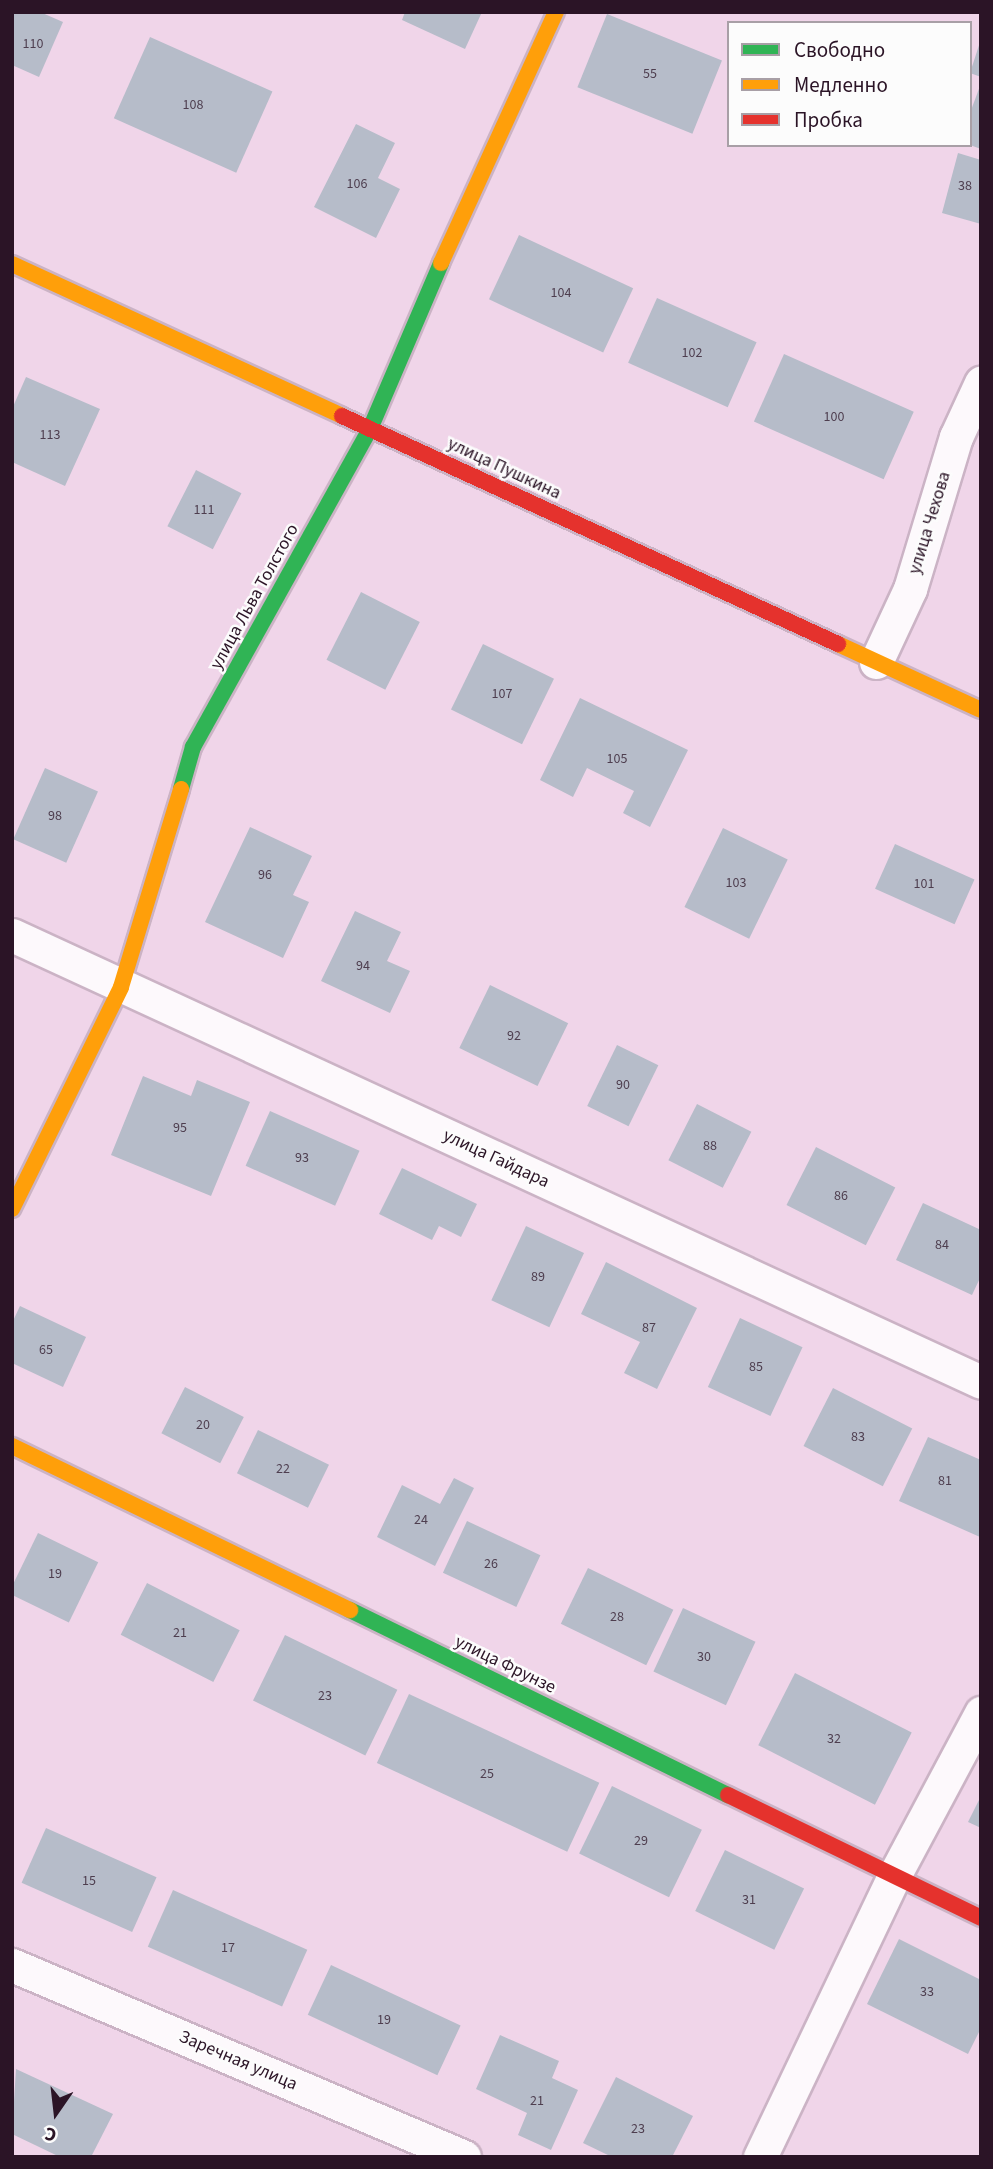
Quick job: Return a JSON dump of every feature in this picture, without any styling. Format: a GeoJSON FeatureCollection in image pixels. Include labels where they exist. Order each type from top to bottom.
{"type":"FeatureCollection","features":[{"type":"Feature","properties":{"kind":"street","name":"улица Льва Толстого"},"geometry":{"type":"LineString","coordinates":[[12,1209],[121,986],[193,747],[370,429],[406,340],[556,12]]}},
{"type":"Feature","properties":{"kind":"street","name":"улица Пушкина"},"geometry":{"type":"LineString","coordinates":[[12,264],[981,710]]}},
{"type":"Feature","properties":{"kind":"street","name":"улица Чехова"},"geometry":{"type":"LineString","coordinates":[[877,662],[910,589],[956,437],[981,383]]}},
{"type":"Feature","properties":{"kind":"street","name":"улица Гайдара"},"geometry":{"type":"LineString","coordinates":[[12,935],[981,1382]]}},
{"type":"Feature","properties":{"kind":"street","name":"улица Фрунзе"},"geometry":{"type":"LineString","coordinates":[[12,1446],[981,1918]]}},
{"type":"Feature","properties":{"kind":"street"},"geometry":{"type":"LineString","coordinates":[[760,2157],[894,1876],[981,1713]]}},
{"type":"Feature","properties":{"kind":"street","name":"Заречная улица"},"geometry":{"type":"LineString","coordinates":[[12,1965],[464,2157]]}},
{"type":"Feature","properties":{"kind":"building"},"geometry":{"type":"Polygon","coordinates":[[[12,12],[40,12],[63,22],[39,77],[12,65],[12,12]]]}},
{"type":"Feature","properties":{"kind":"building"},"geometry":{"type":"Polygon","coordinates":[[[405,12],[482,12],[465,49],[402,20],[405,12]]]}},
{"type":"Feature","properties":{"kind":"building"},"geometry":{"type":"Polygon","coordinates":[[[607,14],[722,60],[692,134],[577,87],[607,14]]]}},
{"type":"Feature","properties":{"kind":"building"},"geometry":{"type":"Polygon","coordinates":[[[150,37],[272,92],[236,173],[114,118],[150,37]]]}},
{"type":"Feature","properties":{"kind":"building"},"geometry":{"type":"Polygon","coordinates":[[[981,39],[981,77],[972,74],[981,39]]]}},
{"type":"Feature","properties":{"kind":"building"},"geometry":{"type":"Polygon","coordinates":[[[981,86],[981,149],[972,146],[972,108],[981,86]]]}},
{"type":"Feature","properties":{"kind":"building"},"geometry":{"type":"Polygon","coordinates":[[[356,124],[395,143],[378,178],[400,189],[376,238],[314,207],[356,124]]]}},
{"type":"Feature","properties":{"kind":"building"},"geometry":{"type":"Polygon","coordinates":[[[958,153],[981,160],[981,224],[942,213],[958,153]]]}},
{"type":"Feature","properties":{"kind":"building"},"geometry":{"type":"Polygon","coordinates":[[[519,235],[633,288],[603,353],[489,299],[519,235]]]}},
{"type":"Feature","properties":{"kind":"building"},"geometry":{"type":"Polygon","coordinates":[[[657,298],[757,342],[728,407],[628,363],[657,298]]]}},
{"type":"Feature","properties":{"kind":"building"},"geometry":{"type":"Polygon","coordinates":[[[784,354],[914,412],[884,479],[754,422],[784,354]]]}},
{"type":"Feature","properties":{"kind":"building"},"geometry":{"type":"Polygon","coordinates":[[[26,377],[100,409],[65,486],[12,462],[12,409],[26,377]]]}},
{"type":"Feature","properties":{"kind":"building"},"geometry":{"type":"Polygon","coordinates":[[[196,470],[241,493],[213,549],[167,526],[196,470]]]}},
{"type":"Feature","properties":{"kind":"building"},"geometry":{"type":"Polygon","coordinates":[[[361,592],[420,622],[385,690],[326,660],[361,592]]]}},
{"type":"Feature","properties":{"kind":"building"},"geometry":{"type":"Polygon","coordinates":[[[483,644],[554,679],[522,744],[451,710],[483,644]]]}},
{"type":"Feature","properties":{"kind":"building"},"geometry":{"type":"Polygon","coordinates":[[[580,698],[688,750],[650,827],[623,813],[634,791],[587,768],[573,797],[540,780],[580,698]]]}},
{"type":"Feature","properties":{"kind":"building"},"geometry":{"type":"Polygon","coordinates":[[[45,768],[98,792],[66,863],[13,839],[45,768]]]}},
{"type":"Feature","properties":{"kind":"building"},"geometry":{"type":"Polygon","coordinates":[[[250,827],[312,856],[293,895],[309,902],[283,958],[205,922],[250,827]]]}},
{"type":"Feature","properties":{"kind":"building"},"geometry":{"type":"Polygon","coordinates":[[[723,828],[788,860],[749,939],[684,907],[723,828]]]}},
{"type":"Feature","properties":{"kind":"building"},"geometry":{"type":"Polygon","coordinates":[[[895,844],[974,879],[955,924],[875,889],[895,844]]]}},
{"type":"Feature","properties":{"kind":"building"},"geometry":{"type":"Polygon","coordinates":[[[355,911],[401,932],[387,961],[410,971],[390,1013],[321,981],[355,911]]]}},
{"type":"Feature","properties":{"kind":"building"},"geometry":{"type":"Polygon","coordinates":[[[490,985],[568,1023],[538,1086],[459,1048],[490,985]]]}},
{"type":"Feature","properties":{"kind":"building"},"geometry":{"type":"Polygon","coordinates":[[[617,1045],[658,1065],[629,1126],[587,1106],[617,1045]]]}},
{"type":"Feature","properties":{"kind":"building"},"geometry":{"type":"Polygon","coordinates":[[[143,1076],[191,1096],[197,1080],[250,1102],[211,1196],[111,1155],[143,1076]]]}},
{"type":"Feature","properties":{"kind":"building"},"geometry":{"type":"Polygon","coordinates":[[[697,1104],[751,1132],[723,1188],[668,1160],[697,1104]]]}},
{"type":"Feature","properties":{"kind":"building"},"geometry":{"type":"Polygon","coordinates":[[[270,1111],[360,1151],[335,1206],[246,1166],[270,1111]]]}},
{"type":"Feature","properties":{"kind":"building"},"geometry":{"type":"Polygon","coordinates":[[[816,1147],[895,1187],[866,1245],[786,1205],[816,1147]]]}},
{"type":"Feature","properties":{"kind":"building"},"geometry":{"type":"Polygon","coordinates":[[[402,1168],[477,1204],[461,1237],[439,1226],[432,1240],[379,1214],[402,1168]]]}},
{"type":"Feature","properties":{"kind":"building"},"geometry":{"type":"Polygon","coordinates":[[[923,1203],[981,1230],[981,1276],[972,1295],[896,1260],[923,1203]]]}},
{"type":"Feature","properties":{"kind":"building"},"geometry":{"type":"Polygon","coordinates":[[[526,1226],[584,1253],[549,1327],[491,1300],[526,1226]]]}},
{"type":"Feature","properties":{"kind":"building"},"geometry":{"type":"Polygon","coordinates":[[[606,1262],[697,1308],[657,1389],[624,1373],[640,1342],[581,1314],[606,1262]]]}},
{"type":"Feature","properties":{"kind":"building"},"geometry":{"type":"Polygon","coordinates":[[[20,1306],[86,1337],[63,1387],[12,1363],[12,1323],[20,1306]]]}},
{"type":"Feature","properties":{"kind":"building"},"geometry":{"type":"Polygon","coordinates":[[[740,1318],[803,1347],[770,1416],[708,1387],[740,1318]]]}},
{"type":"Feature","properties":{"kind":"building"},"geometry":{"type":"Polygon","coordinates":[[[185,1387],[244,1417],[220,1463],[161,1433],[185,1387]]]}},
{"type":"Feature","properties":{"kind":"building"},"geometry":{"type":"Polygon","coordinates":[[[833,1388],[912,1428],[883,1486],[803,1446],[833,1388]]]}},
{"type":"Feature","properties":{"kind":"building"},"geometry":{"type":"Polygon","coordinates":[[[258,1430],[329,1465],[308,1508],[237,1473],[258,1430]]]}},
{"type":"Feature","properties":{"kind":"building"},"geometry":{"type":"Polygon","coordinates":[[[928,1437],[981,1460],[980,1537],[899,1501],[928,1437]]]}},
{"type":"Feature","properties":{"kind":"building"},"geometry":{"type":"Polygon","coordinates":[[[454,1478],[474,1488],[435,1566],[377,1537],[402,1485],[440,1504],[454,1478]]]}},
{"type":"Feature","properties":{"kind":"building"},"geometry":{"type":"Polygon","coordinates":[[[467,1521],[540,1555],[516,1607],[443,1573],[467,1521]]]}},
{"type":"Feature","properties":{"kind":"building"},"geometry":{"type":"Polygon","coordinates":[[[38,1533],[98,1562],[69,1623],[12,1595],[12,1586],[38,1533]]]}},
{"type":"Feature","properties":{"kind":"building"},"geometry":{"type":"Polygon","coordinates":[[[588,1568],[673,1610],[646,1665],[561,1624],[588,1568]]]}},
{"type":"Feature","properties":{"kind":"building"},"geometry":{"type":"Polygon","coordinates":[[[147,1583],[240,1630],[213,1682],[121,1635],[147,1583]]]}},
{"type":"Feature","properties":{"kind":"building"},"geometry":{"type":"Polygon","coordinates":[[[683,1608],[756,1642],[726,1705],[653,1671],[683,1608]]]}},
{"type":"Feature","properties":{"kind":"building"},"geometry":{"type":"Polygon","coordinates":[[[285,1635],[397,1690],[365,1755],[253,1701],[285,1635]]]}},
{"type":"Feature","properties":{"kind":"building"},"geometry":{"type":"Polygon","coordinates":[[[795,1673],[912,1732],[875,1805],[758,1745],[795,1673]]]}},
{"type":"Feature","properties":{"kind":"building"},"geometry":{"type":"Polygon","coordinates":[[[409,1694],[599,1783],[567,1852],[377,1763],[409,1694]]]}},
{"type":"Feature","properties":{"kind":"building"},"geometry":{"type":"Polygon","coordinates":[[[612,1786],[702,1830],[669,1897],[579,1853],[612,1786]]]}},
{"type":"Feature","properties":{"kind":"building"},"geometry":{"type":"Polygon","coordinates":[[[981,1796],[981,1828],[968,1822],[981,1796]]]}},
{"type":"Feature","properties":{"kind":"building"},"geometry":{"type":"Polygon","coordinates":[[[46,1828],[157,1877],[132,1932],[22,1883],[46,1828]]]}},
{"type":"Feature","properties":{"kind":"building"},"geometry":{"type":"Polygon","coordinates":[[[725,1850],[804,1889],[774,1950],[695,1911],[725,1850]]]}},
{"type":"Feature","properties":{"kind":"building"},"geometry":{"type":"Polygon","coordinates":[[[173,1890],[307,1950],[282,2006],[148,1947],[173,1890]]]}},
{"type":"Feature","properties":{"kind":"building"},"geometry":{"type":"Polygon","coordinates":[[[899,1939],[981,1980],[981,2028],[968,2054],[867,2004],[899,1939]]]}},
{"type":"Feature","properties":{"kind":"building"},"geometry":{"type":"Polygon","coordinates":[[[331,1965],[461,2025],[437,2075],[308,2015],[331,1965]]]}},
{"type":"Feature","properties":{"kind":"building"},"geometry":{"type":"Polygon","coordinates":[[[500,2035],[559,2061],[552,2078],[578,2090],[551,2150],[518,2135],[527,2113],[476,2089],[500,2035]]]}},
{"type":"Feature","properties":{"kind":"building"},"geometry":{"type":"Polygon","coordinates":[[[16,2069],[113,2114],[91,2157],[60,2157],[12,2134],[16,2069]]]}},
{"type":"Feature","properties":{"kind":"building"},"geometry":{"type":"Polygon","coordinates":[[[616,2077],[693,2116],[672,2157],[612,2157],[583,2143],[616,2077]]]}},
{"type":"Feature","properties":{"kind":"traffic: fast"},"geometry":{"type":"LineString","coordinates":[[181,789],[193,747],[370,429],[441,263]]}},
{"type":"Feature","properties":{"kind":"traffic: fast"},"geometry":{"type":"LineString","coordinates":[[350,1610],[728,1795]]}},
{"type":"Feature","properties":{"kind":"traffic: slow"},"geometry":{"type":"LineString","coordinates":[[441,263],[556,12]]}},
{"type":"Feature","properties":{"kind":"traffic: slow"},"geometry":{"type":"LineString","coordinates":[[12,264],[342,416]]}},
{"type":"Feature","properties":{"kind":"traffic: slow"},"geometry":{"type":"LineString","coordinates":[[838,644],[981,710]]}},
{"type":"Feature","properties":{"kind":"traffic: slow"},"geometry":{"type":"LineString","coordinates":[[12,1209],[121,987],[181,789]]}},
{"type":"Feature","properties":{"kind":"traffic: slow"},"geometry":{"type":"LineString","coordinates":[[12,1446],[350,1610]]}},
{"type":"Feature","properties":{"kind":"traffic: jam"},"geometry":{"type":"LineString","coordinates":[[342,416],[838,644]]}},
{"type":"Feature","properties":{"kind":"traffic: jam"},"geometry":{"type":"LineString","coordinates":[[728,1795],[981,1918]]}}]}
